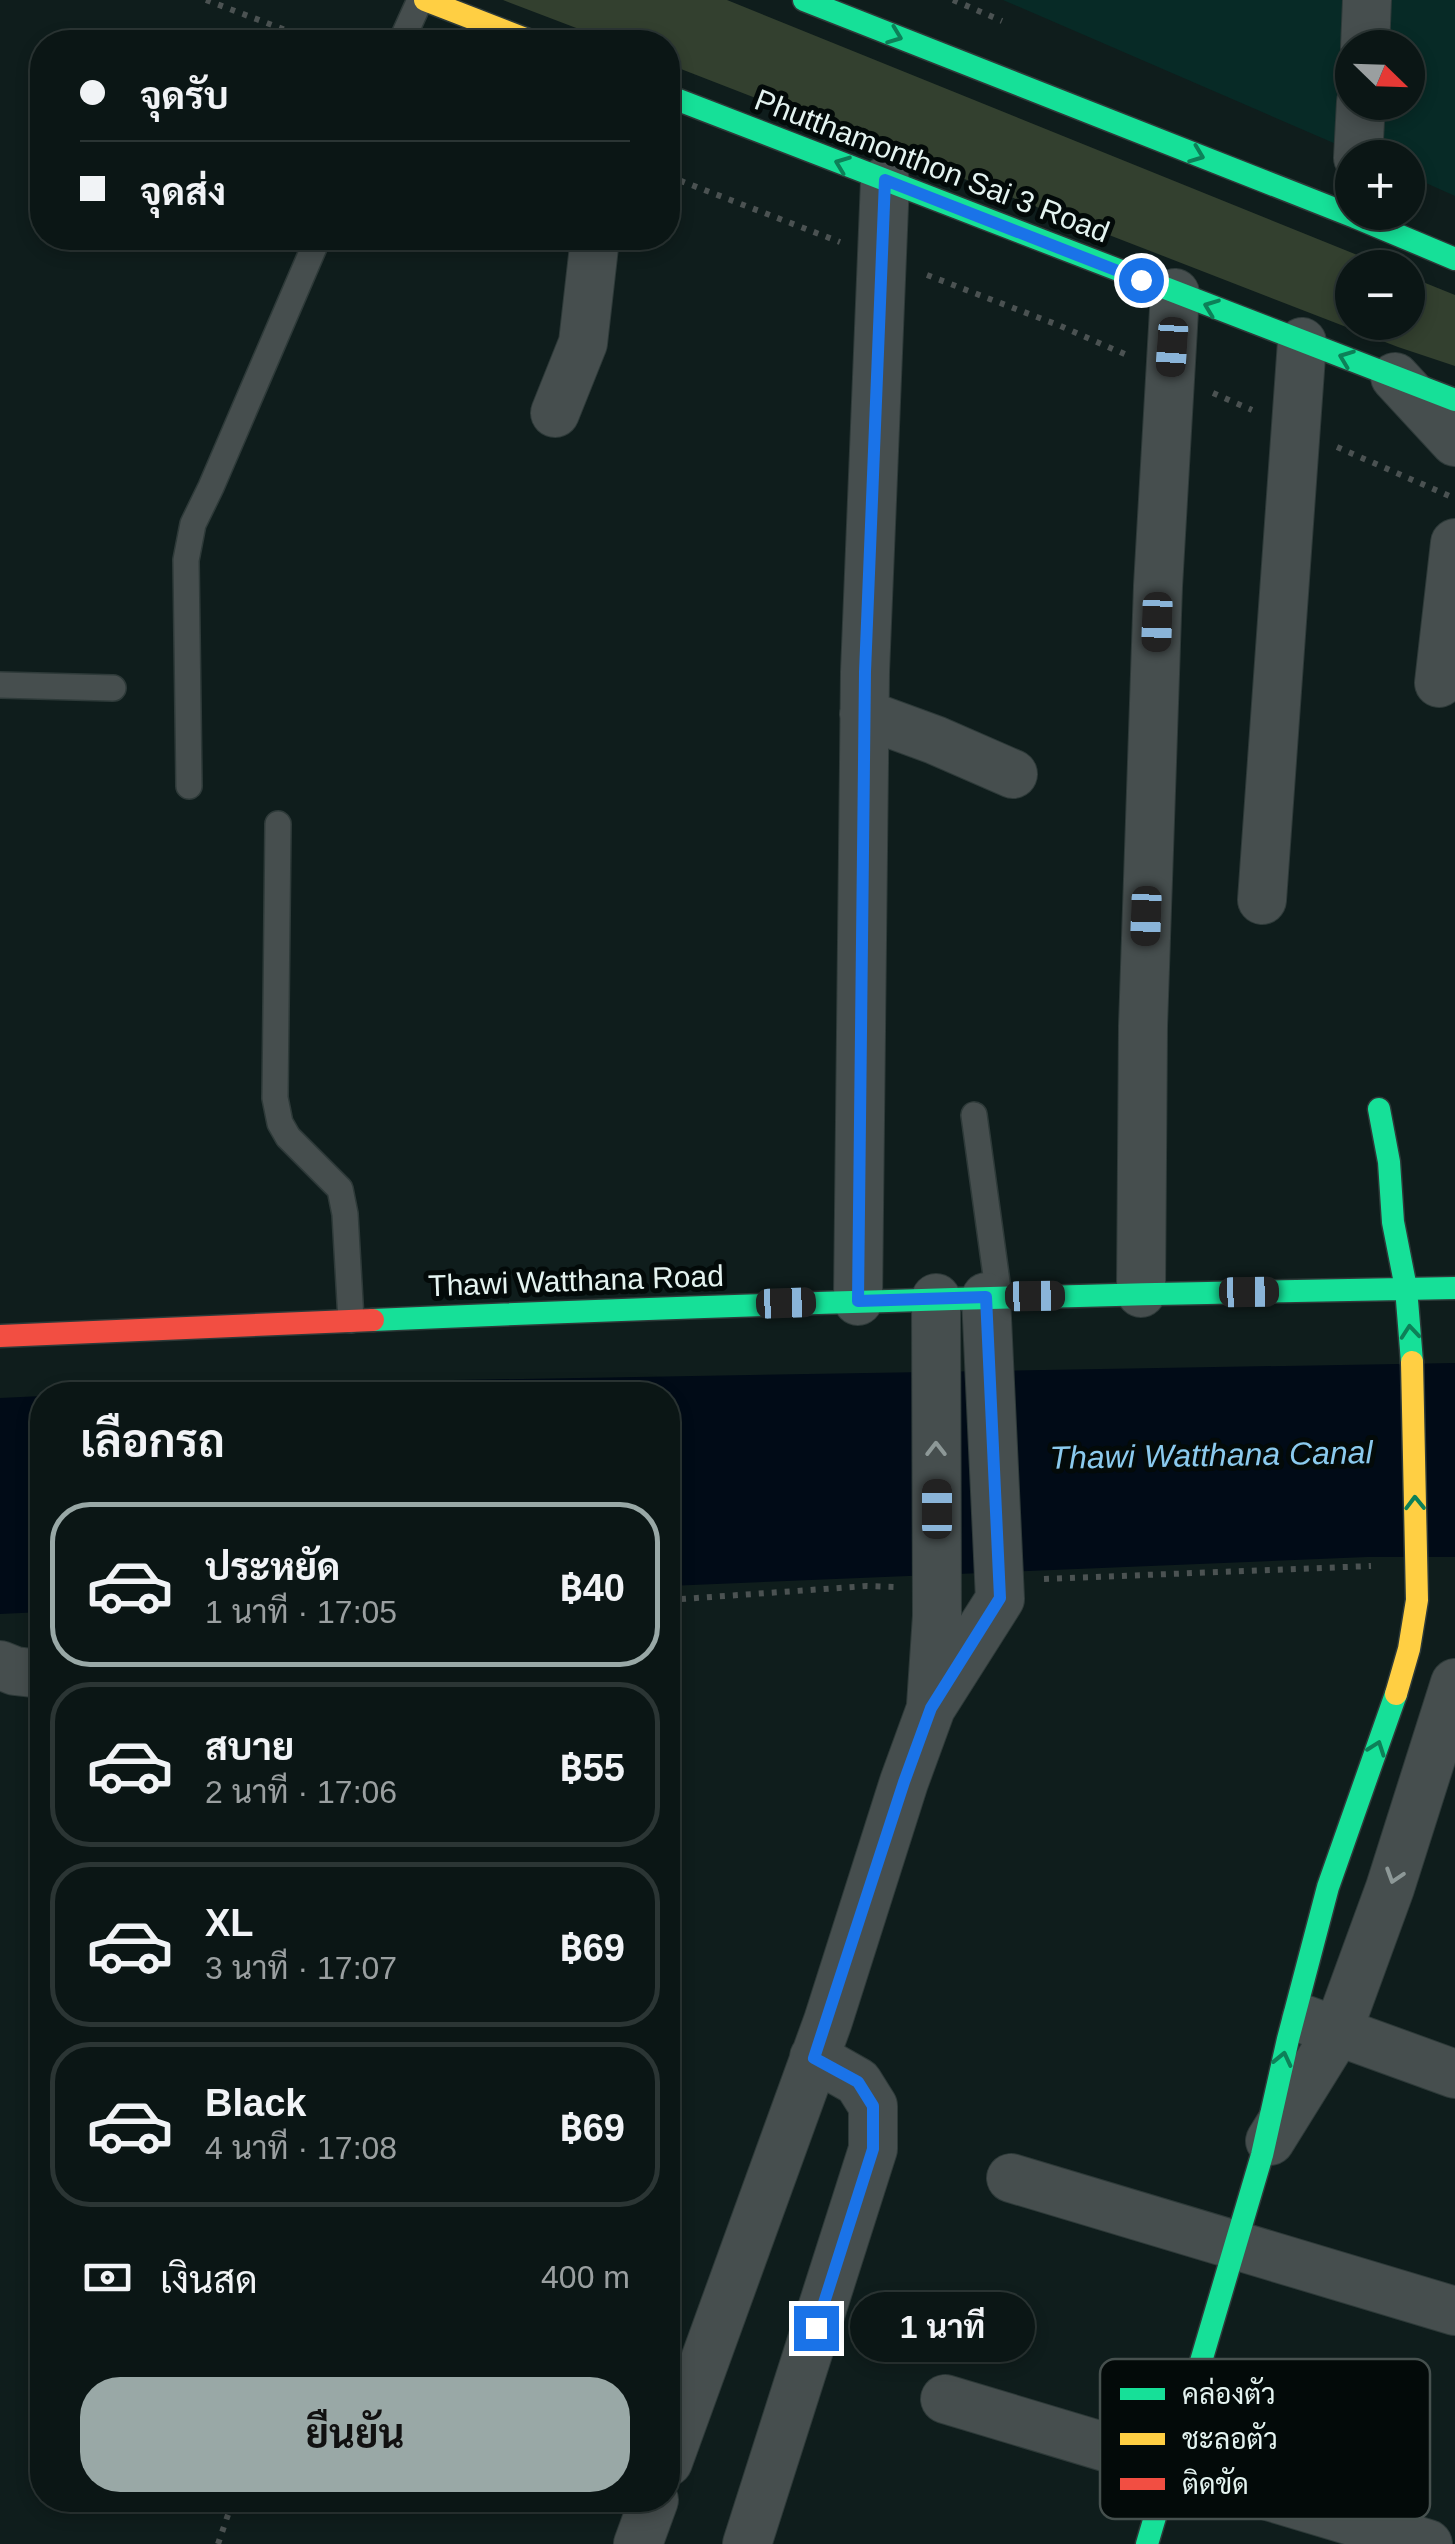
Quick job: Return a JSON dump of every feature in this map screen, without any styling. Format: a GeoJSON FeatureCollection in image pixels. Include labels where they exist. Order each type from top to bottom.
{"type":"FeatureCollection","features":[{"type":"Feature","properties":{"kind":"main road"},"geometry":{"type":"LineString","coordinates":[[422,0],[501,30]]}},
{"type":"Feature","properties":{"kind":"main road"},"geometry":{"type":"LineString","coordinates":[[827,4],[1335,207]]}},
{"type":"Feature","properties":{"kind":"main road","name":"Phutthamonthon Sai 3 Road"},"geometry":{"type":"LineString","coordinates":[[680,101],[1455,400]]}},
{"type":"Feature","properties":{"kind":"main road"},"geometry":{"type":"LineString","coordinates":[[1390,230],[1455,259]]}},
{"type":"Feature","properties":{"kind":"main road"},"geometry":{"type":"LineString","coordinates":[[1202,2359],[1262,2154],[1328,1887],[1401,1680],[1417,1600],[1414,1375],[1406,1288],[1393,1222],[1380,1110]]}},
{"type":"Feature","properties":{"kind":"main road","name":"Thawi Watthana Road"},"geometry":{"type":"LineString","coordinates":[[0,1336],[936,1298],[1455,1288]]}},
{"type":"Feature","properties":{"kind":"main road"},"geometry":{"type":"LineString","coordinates":[[1147,2544],[1155,2519]]}},
{"type":"Feature","properties":{"kind":"street"},"geometry":{"type":"LineString","coordinates":[[1365,30],[1367,0]]}},
{"type":"Feature","properties":{"kind":"street"},"geometry":{"type":"LineString","coordinates":[[858,1301],[864,714],[885,180]]}},
{"type":"Feature","properties":{"kind":"street"},"geometry":{"type":"LineString","coordinates":[[555,413],[583,342],[594,250]]}},
{"type":"Feature","properties":{"kind":"street"},"geometry":{"type":"LineString","coordinates":[[1142,1293],[1142,1026],[1158,586],[1175,293]]}},
{"type":"Feature","properties":{"kind":"street"},"geometry":{"type":"LineString","coordinates":[[1262,900],[1302,342]]}},
{"type":"Feature","properties":{"kind":"street"},"geometry":{"type":"LineString","coordinates":[[1395,378],[1455,442]]}},
{"type":"Feature","properties":{"kind":"street"},"geometry":{"type":"LineString","coordinates":[[1440,683],[1455,543]]}},
{"type":"Feature","properties":{"kind":"street"},"geometry":{"type":"LineString","coordinates":[[864,714],[1013,774]]}},
{"type":"Feature","properties":{"kind":"street"},"geometry":{"type":"LineString","coordinates":[[680,2429],[814,2058],[931,1708],[1020,1589],[989,1358],[993,1297]]}},
{"type":"Feature","properties":{"kind":"street"},"geometry":{"type":"LineString","coordinates":[[931,1708],[920,1601],[936,1358],[936,1298]]}},
{"type":"Feature","properties":{"kind":"street"},"geometry":{"type":"LineString","coordinates":[[0,1665],[30,1673]]}},
{"type":"Feature","properties":{"kind":"street"},"geometry":{"type":"LineString","coordinates":[[1262,2154],[1337,2033],[1390,1888],[1454,1687],[1401,1680]]}},
{"type":"Feature","properties":{"kind":"street"},"geometry":{"type":"LineString","coordinates":[[1294,2015],[1455,2074]]}},
{"type":"Feature","properties":{"kind":"street"},"geometry":{"type":"LineString","coordinates":[[747,2544],[873,2149],[873,2106],[858,2082],[814,2058]]}},
{"type":"Feature","properties":{"kind":"street"},"geometry":{"type":"LineString","coordinates":[[1011,2178],[1455,2312]]}},
{"type":"Feature","properties":{"kind":"street"},"geometry":{"type":"LineString","coordinates":[[945,2399],[1100,2445]]}},
{"type":"Feature","properties":{"kind":"street"},"geometry":{"type":"LineString","coordinates":[[638,2544],[650,2512]]}},
{"type":"Feature","properties":{"kind":"street"},"geometry":{"type":"LineString","coordinates":[[1346,2519],[1428,2544]]}},
{"type":"Feature","properties":{"kind":"lane"},"geometry":{"type":"LineString","coordinates":[[407,30],[422,0]]}},
{"type":"Feature","properties":{"kind":"lane"},"geometry":{"type":"LineString","coordinates":[[189,786],[186,560],[192,524],[212,487],[313,250]]}},
{"type":"Feature","properties":{"kind":"lane"},"geometry":{"type":"LineString","coordinates":[[0,685],[113,688]]}},
{"type":"Feature","properties":{"kind":"lane"},"geometry":{"type":"LineString","coordinates":[[278,824],[275,1098],[280,1123],[288,1136],[340,1190],[346,1214],[351,1320]]}},
{"type":"Feature","properties":{"kind":"lane"},"geometry":{"type":"LineString","coordinates":[[974,1114],[993,1297]]}},
{"type":"Feature","properties":{"kind":"path"},"geometry":{"type":"LineString","coordinates":[[206,0],[285,30]]}},
{"type":"Feature","properties":{"kind":"path"},"geometry":{"type":"LineString","coordinates":[[680,181],[1058,325],[1455,499]]}},
{"type":"Feature","properties":{"kind":"path"},"geometry":{"type":"LineString","coordinates":[[1020,1589],[1377,1566]]}},
{"type":"Feature","properties":{"kind":"path"},"geometry":{"type":"LineString","coordinates":[[680,1599],[867,1586],[920,1601]]}},
{"type":"Feature","properties":{"kind":"path"},"geometry":{"type":"LineString","coordinates":[[218,2544],[229,2512]]}},
{"type":"Feature","properties":{"kind":"shaded area"},"geometry":{"type":"Polygon","coordinates":[[[503,0],[727,0],[1345,250],[1335,250],[1335,323],[680,69],[680,30],[582,30],[503,0]]]}},
{"type":"Feature","properties":{"kind":"shaded area"},"geometry":{"type":"Polygon","coordinates":[[[1003,0],[1455,0],[1455,196],[1425,183],[1425,140],[1335,140],[1335,144],[1003,0]]]}},
{"type":"Feature","properties":{"kind":"shaded area"},"geometry":{"type":"Polygon","coordinates":[[[1425,283],[1455,295],[1455,366],[1380,340],[1425,340],[1425,283]]]}},
{"type":"Feature","properties":{"kind":"water","name":"Thawi Watthana Canal"},"geometry":{"type":"Polygon","coordinates":[[[1455,1363],[1455,1557],[1367,1557],[680,1586],[680,1382],[340,1382],[1455,1363]]]}},
{"type":"Feature","properties":{"kind":"water"},"geometry":{"type":"Polygon","coordinates":[[[30,1397],[30,1613],[0,1614],[0,1398],[30,1397]]]}},
{"type":"Feature","properties":{"kind":"traffic: fast"},"geometry":{"type":"LineString","coordinates":[[804,0],[1455,259]]}},
{"type":"Feature","properties":{"kind":"traffic: fast"},"geometry":{"type":"LineString","coordinates":[[680,101],[1455,400]]}},
{"type":"Feature","properties":{"kind":"traffic: fast"},"geometry":{"type":"LineString","coordinates":[[1379,1109],[1389,1162],[1393,1222],[1406,1288],[1412,1362]]}},
{"type":"Feature","properties":{"kind":"traffic: fast"},"geometry":{"type":"LineString","coordinates":[[373,1320],[914,1300],[1455,1288]]}},
{"type":"Feature","properties":{"kind":"traffic: fast"},"geometry":{"type":"LineString","coordinates":[[1202,2359],[1262,2155],[1328,1887],[1396,1694]]}},
{"type":"Feature","properties":{"kind":"traffic: fast"},"geometry":{"type":"LineString","coordinates":[[1147,2544],[1154,2519]]}},
{"type":"Feature","properties":{"kind":"traffic: slow"},"geometry":{"type":"LineString","coordinates":[[425,0],[502,30]]}},
{"type":"Feature","properties":{"kind":"traffic: slow"},"geometry":{"type":"LineString","coordinates":[[1396,1694],[1417,1600],[1412,1362]]}},
{"type":"Feature","properties":{"kind":"traffic: jam"},"geometry":{"type":"LineString","coordinates":[[0,1336],[373,1320]]}},
{"type":"Feature","properties":{"kind":"route"},"geometry":{"type":"LineString","coordinates":[[816,2328],[873,2149],[873,2106],[858,2082],[814,2058],[931,1708],[1000,1598],[986,1297],[858,1301],[865,672],[885,180],[1141,280]]}}]}
